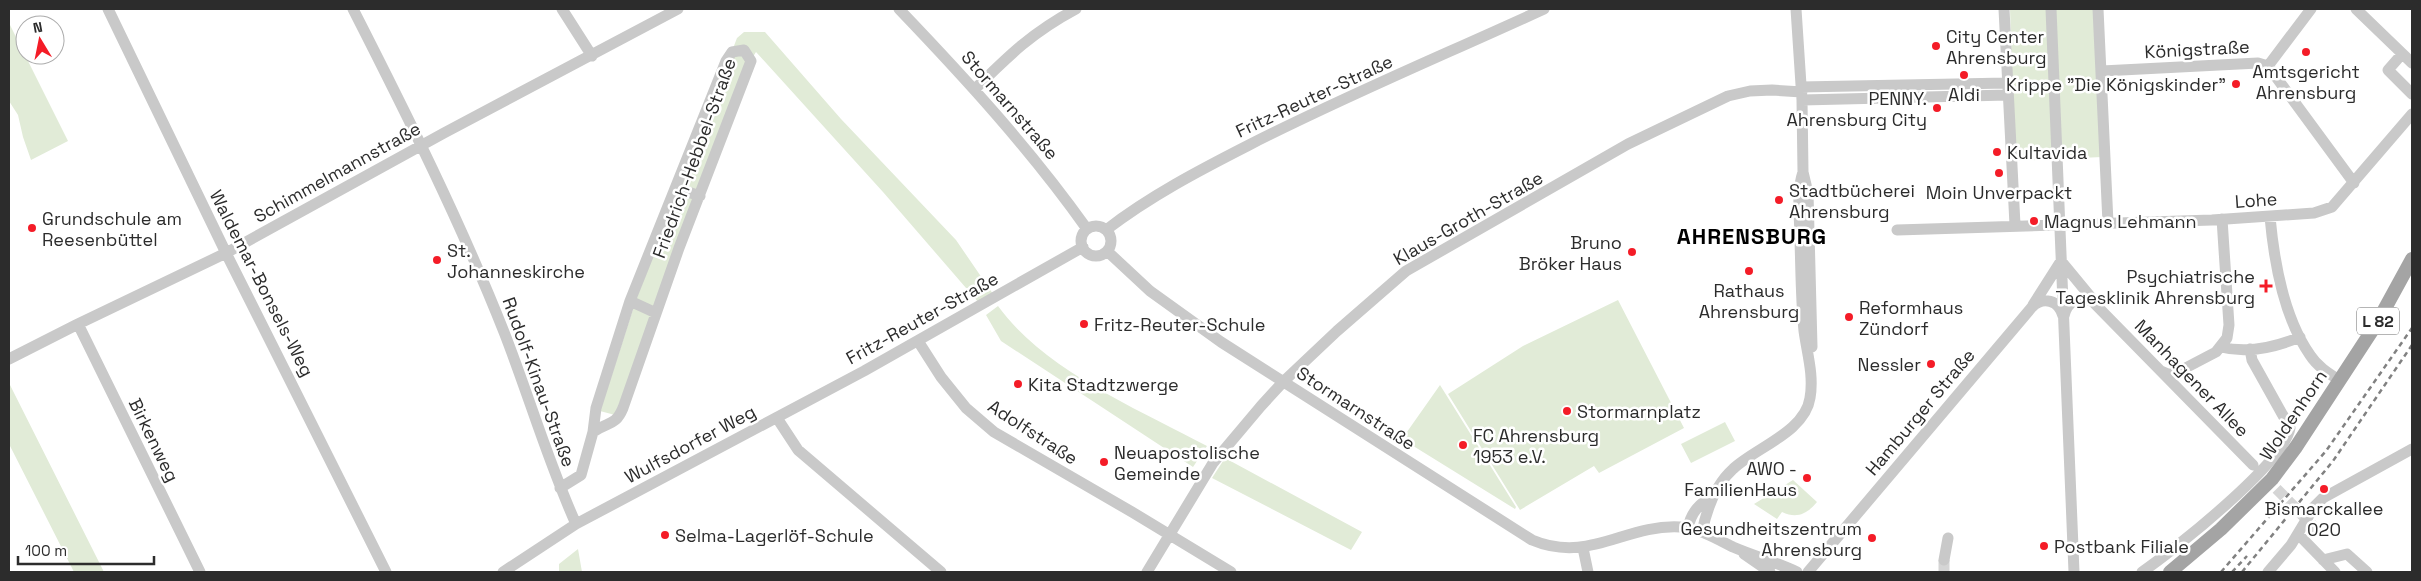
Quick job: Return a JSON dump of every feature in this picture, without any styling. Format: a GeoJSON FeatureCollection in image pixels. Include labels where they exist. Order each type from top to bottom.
{"type":"FeatureCollection","features":[{"type":"Feature","properties":{"kind":"main road","name":"Woldenhorn"},"geometry":{"type":"LineString","coordinates":[[2174,571],[2221,530],[2272,479],[2377,323],[2412,259]]}},
{"type":"Feature","properties":{"kind":"street","name":"Waldemar-Bonsels-Weg"},"geometry":{"type":"LineString","coordinates":[[108,9],[226,254],[386,572]]}},
{"type":"Feature","properties":{"kind":"street","name":"Rudolf-Kinau-Straße"},"geometry":{"type":"LineString","coordinates":[[353,9],[422,145],[503,331],[531,403],[560,488],[576,524]]}},
{"type":"Feature","properties":{"kind":"street"},"geometry":{"type":"LineString","coordinates":[[562,9],[592,56]]}},
{"type":"Feature","properties":{"kind":"street","name":"Schimmelmannstraße"},"geometry":{"type":"LineString","coordinates":[[9,359],[226,254],[422,145],[678,9]]}},
{"type":"Feature","properties":{"kind":"street","name":"Stormarnstraße"},"geometry":{"type":"LineString","coordinates":[[899,9],[975,89],[1046,173],[1087,229]]}},
{"type":"Feature","properties":{"kind":"street"},"geometry":{"type":"LineString","coordinates":[[975,89],[1022,42],[1040,29],[1076,9]]}},
{"type":"Feature","properties":{"kind":"street","name":"Fritz-Reuter-Straße"},"geometry":{"type":"LineString","coordinates":[[1106,230],[1133,210],[1211,164],[1296,121],[1544,9]]}},
{"type":"Feature","properties":{"kind":"street"},"geometry":{"type":"LineString","coordinates":[[1702,532],[1706,513],[1714,494],[1724,479],[1734,467],[1779,438],[1803,414],[1810,398],[1810,356],[1813,344],[1810,248],[1808,193],[1803,172],[1802,93],[1796,9]]}},
{"type":"Feature","properties":{"kind":"street"},"geometry":{"type":"LineString","coordinates":[[2004,9],[2015,225]]}},
{"type":"Feature","properties":{"kind":"street"},"geometry":{"type":"LineString","coordinates":[[2051,9],[2074,572]]}},
{"type":"Feature","properties":{"kind":"street"},"geometry":{"type":"LineString","coordinates":[[2098,9],[2108,223]]}},
{"type":"Feature","properties":{"kind":"street"},"geometry":{"type":"LineString","coordinates":[[2263,64],[2311,9]]}},
{"type":"Feature","properties":{"kind":"street"},"geometry":{"type":"LineString","coordinates":[[2356,9],[2412,63]]}},
{"type":"Feature","properties":{"kind":"street","name":"Friedrich-Hebbel-Straße"},"geometry":{"type":"LineString","coordinates":[[560,488],[581,475],[598,428],[596,408],[630,302],[726,62],[732,52],[744,50],[751,61],[618,419],[614,423],[598,428]]}},
{"type":"Feature","properties":{"kind":"street"},"geometry":{"type":"LineString","coordinates":[[2402,54],[2388,70],[2412,94]]}},
{"type":"Feature","properties":{"kind":"street","name":"Königstraße"},"geometry":{"type":"LineString","coordinates":[[2102,71],[2263,64],[2351,179]]}},
{"type":"Feature","properties":{"kind":"street","name":"Klaus-Groth-Straße"},"geometry":{"type":"LineString","coordinates":[[1147,572],[1213,463],[1283,382],[1336,331],[1406,271],[1541,196],[1628,144],[1728,96],[1764,90],[1802,93],[2008,90]]}},
{"type":"Feature","properties":{"kind":"street","name":"Lohe"},"geometry":{"type":"LineString","coordinates":[[1897,230],[2015,225],[2060,226],[2314,213],[2332,207],[2351,179],[2412,114]]}},
{"type":"Feature","properties":{"kind":"street"},"geometry":{"type":"LineString","coordinates":[[676,188],[700,196]]}},
{"type":"Feature","properties":{"kind":"street"},"geometry":{"type":"LineString","coordinates":[[2270,216],[2277,269],[2290,313],[2300,337],[2317,364],[2339,380]]}},
{"type":"Feature","properties":{"kind":"street"},"geometry":{"type":"LineString","coordinates":[[2221,347],[2229,330],[2222,219]]}},
{"type":"Feature","properties":{"kind":"street"},"geometry":{"type":"LineString","coordinates":[[1097,226],[1106,230],[1111,240],[1107,251],[1095,255],[1087,252],[1083,247],[1082,238],[1087,229],[1097,226]]}},
{"type":"Feature","properties":{"kind":"street","name":"Fritz-Reuter-Straße"},"geometry":{"type":"LineString","coordinates":[[777,418],[918,341],[1083,247]]}},
{"type":"Feature","properties":{"kind":"street","name":"Stormarnstraße"},"geometry":{"type":"LineString","coordinates":[[1107,251],[1150,291],[1181,314],[1283,382],[1529,539],[1546,546],[1582,548],[1646,530],[1688,528],[1702,532],[1734,547]]}},
{"type":"Feature","properties":{"kind":"street","name":"Manhagener Allee"},"geometry":{"type":"LineString","coordinates":[[2061,261],[2096,304],[2256,469]]}},
{"type":"Feature","properties":{"kind":"street","name":"Hamburger Straße"},"geometry":{"type":"LineString","coordinates":[[1808,572],[2032,307],[2061,261]]}},
{"type":"Feature","properties":{"kind":"street"},"geometry":{"type":"LineString","coordinates":[[2063,317],[2066,308],[2075,300],[2087,299],[2096,304]]}},
{"type":"Feature","properties":{"kind":"street"},"geometry":{"type":"LineString","coordinates":[[2032,307],[2040,301],[2051,301],[2060,308],[2063,317]]}},
{"type":"Feature","properties":{"kind":"street"},"geometry":{"type":"LineString","coordinates":[[630,302],[656,313]]}},
{"type":"Feature","properties":{"kind":"street","name":"Birkenweg"},"geometry":{"type":"LineString","coordinates":[[78,324],[200,572]]}},
{"type":"Feature","properties":{"kind":"street"},"geometry":{"type":"LineString","coordinates":[[2161,371],[2174,374],[2221,347],[2250,349],[2278,345],[2300,337]]}},
{"type":"Feature","properties":{"kind":"street","name":"Adolfstraße"},"geometry":{"type":"LineString","coordinates":[[918,341],[941,377],[966,408],[994,432],[1231,572]]}},
{"type":"Feature","properties":{"kind":"street"},"geometry":{"type":"LineString","coordinates":[[2142,572],[2202,524],[2256,469],[2277,453],[2290,428],[2252,360],[2250,349]]}},
{"type":"Feature","properties":{"kind":"street","name":"Wulfsdorfer Weg"},"geometry":{"type":"LineString","coordinates":[[502,572],[576,524],[777,418],[788,439],[798,450],[941,572]]}},
{"type":"Feature","properties":{"kind":"street"},"geometry":{"type":"LineString","coordinates":[[2268,572],[2323,498],[2412,449]]}},
{"type":"Feature","properties":{"kind":"street"},"geometry":{"type":"LineString","coordinates":[[1688,528],[1690,519],[1698,506],[1714,494]]}},
{"type":"Feature","properties":{"kind":"street"},"geometry":{"type":"LineString","coordinates":[[2298,534],[2335,572]]}},
{"type":"Feature","properties":{"kind":"street"},"geometry":{"type":"LineString","coordinates":[[1944,560],[1948,538]]}},
{"type":"Feature","properties":{"kind":"street"},"geometry":{"type":"LineString","coordinates":[[1734,547],[1770,572]]}},
{"type":"Feature","properties":{"kind":"street"},"geometry":{"type":"LineString","coordinates":[[1734,547],[1797,572]]}},
{"type":"Feature","properties":{"kind":"street"},"geometry":{"type":"LineString","coordinates":[[1582,548],[1588,572]]}},
{"type":"Feature","properties":{"kind":"street"},"geometry":{"type":"LineString","coordinates":[[2323,560],[2347,554],[2367,572]]}},
{"type":"Feature","properties":{"kind":"green space"},"geometry":{"type":"Polygon","coordinates":[[[2010,9],[2095,9],[2102,157],[2015,161],[2010,9]]]}},
{"type":"Feature","properties":{"kind":"green space"},"geometry":{"type":"Polygon","coordinates":[[[9,23],[15,35],[15,65],[30,65],[68,141],[31,160],[18,115],[9,101],[9,23]]]}},
{"type":"Feature","properties":{"kind":"green space"},"geometry":{"type":"Polygon","coordinates":[[[744,32],[765,32],[841,119],[956,240],[993,294],[979,303],[883,192],[756,52],[744,71],[615,415],[600,411],[637,297],[737,38],[744,32]]]}},
{"type":"Feature","properties":{"kind":"green space","name":"Stormarnplatz"},"geometry":{"type":"Polygon","coordinates":[[[1618,300],[1684,428],[1599,473],[1594,466],[1520,510],[1448,394],[1523,346],[1618,300]]]}},
{"type":"Feature","properties":{"kind":"green space"},"geometry":{"type":"Polygon","coordinates":[[[998,306],[1018,329],[1041,350],[1067,369],[1123,403],[1207,446],[1193,467],[1001,341],[986,315],[998,306]]]}},
{"type":"Feature","properties":{"kind":"green space"},"geometry":{"type":"Polygon","coordinates":[[[9,383],[104,572],[74,572],[9,444],[9,383]]]}},
{"type":"Feature","properties":{"kind":"green space"},"geometry":{"type":"Polygon","coordinates":[[[1440,385],[1516,507],[1515,509],[1402,439],[1440,385]]]}},
{"type":"Feature","properties":{"kind":"green space"},"geometry":{"type":"Polygon","coordinates":[[[1725,422],[1735,441],[1691,463],[1681,444],[1725,422]]]}},
{"type":"Feature","properties":{"kind":"green space"},"geometry":{"type":"Polygon","coordinates":[[[1225,458],[1362,532],[1351,550],[1212,478],[1225,458]]]}},
{"type":"Feature","properties":{"kind":"green space"},"geometry":{"type":"Polygon","coordinates":[[[1793,480],[1817,502],[1809,510],[1797,515],[1782,512],[1777,519],[1754,504],[1793,480]]]}},
{"type":"Feature","properties":{"kind":"green space"},"geometry":{"type":"Polygon","coordinates":[[[578,549],[582,572],[559,572],[559,564],[578,549]]]}},
{"type":"Feature","properties":{"kind":"tunnel"},"geometry":{"type":"LineString","coordinates":[[2265,477],[2317,530]]}},
{"type":"Feature","properties":{"kind":"tunnel"},"geometry":{"type":"LineString","coordinates":[[1944,560],[1944,572]]}},
{"type":"Feature","properties":{"kind":"railway"},"geometry":{"type":"LineString","coordinates":[[2221,572],[2326,451],[2412,328]]}},
{"type":"Feature","properties":{"kind":"railway"},"geometry":{"type":"LineString","coordinates":[[2242,572],[2333,461],[2412,345]]}},
{"type":"Feature","properties":{"kind":"railway"},"geometry":{"type":"LineString","coordinates":[[2232,572],[2247,556]]}},
{"type":"Feature","properties":{"kind":"place","name":"City Center Ahrensburg"},"geometry":{"type":"Point","coordinates":[1936,46]}},
{"type":"Feature","properties":{"kind":"place","name":"Amtsgericht Ahrensburg"},"geometry":{"type":"Point","coordinates":[2306,52]}},
{"type":"Feature","properties":{"kind":"place","name":"Aldi"},"geometry":{"type":"Point","coordinates":[1964,75]}},
{"type":"Feature","properties":{"kind":"place","name":"Krippe \"Die Königskinder\""},"geometry":{"type":"Point","coordinates":[2236,84]}},
{"type":"Feature","properties":{"kind":"place","name":"PENNY. Ahrensburg City"},"geometry":{"type":"Point","coordinates":[1937,108]}},
{"type":"Feature","properties":{"kind":"place","name":"Kultavida"},"geometry":{"type":"Point","coordinates":[1997,152]}},
{"type":"Feature","properties":{"kind":"place","name":"Moin Unverpackt"},"geometry":{"type":"Point","coordinates":[1999,173]}},
{"type":"Feature","properties":{"kind":"place","name":"Stadtbücherei Ahrensburg"},"geometry":{"type":"Point","coordinates":[1779,200]}},
{"type":"Feature","properties":{"kind":"place","name":"Magnus Lehmann"},"geometry":{"type":"Point","coordinates":[2034,221]}},
{"type":"Feature","properties":{"kind":"place","name":"Grundschule am Reesenbüttel"},"geometry":{"type":"Point","coordinates":[32,228]}},
{"type":"Feature","properties":{"kind":"place","name":"Bruno Bröker Haus"},"geometry":{"type":"Point","coordinates":[1632,252]}},
{"type":"Feature","properties":{"kind":"place","name":"St. Johanneskirche"},"geometry":{"type":"Point","coordinates":[437,260]}},
{"type":"Feature","properties":{"kind":"place","name":"Rathaus Ahrensburg"},"geometry":{"type":"Point","coordinates":[1749,271]}},
{"type":"Feature","properties":{"kind":"place","name":"Psychiatrische Tagesklinik Ahrensburg"},"geometry":{"type":"Point","coordinates":[2266,286]}},
{"type":"Feature","properties":{"kind":"place","name":"Reformhaus Zündorf"},"geometry":{"type":"Point","coordinates":[1849,317]}},
{"type":"Feature","properties":{"kind":"place","name":"Fritz-Reuter-Schule"},"geometry":{"type":"Point","coordinates":[1084,324]}},
{"type":"Feature","properties":{"kind":"place","name":"Nessler"},"geometry":{"type":"Point","coordinates":[1931,364]}},
{"type":"Feature","properties":{"kind":"place","name":"Kita Stadtzwerge"},"geometry":{"type":"Point","coordinates":[1018,384]}},
{"type":"Feature","properties":{"kind":"place","name":"Stormarnplatz"},"geometry":{"type":"Point","coordinates":[1567,411]}},
{"type":"Feature","properties":{"kind":"place","name":"FC Ahrensburg 1953 e.V."},"geometry":{"type":"Point","coordinates":[1463,445]}},
{"type":"Feature","properties":{"kind":"place","name":"Neuapostolische Gemeinde"},"geometry":{"type":"Point","coordinates":[1104,462]}},
{"type":"Feature","properties":{"kind":"place","name":"AWO - FamilienHaus"},"geometry":{"type":"Point","coordinates":[1807,478]}},
{"type":"Feature","properties":{"kind":"place","name":"Bismarckallee 020"},"geometry":{"type":"Point","coordinates":[2324,489]}},
{"type":"Feature","properties":{"kind":"place","name":"Selma-Lagerlöf-Schule"},"geometry":{"type":"Point","coordinates":[665,535]}},
{"type":"Feature","properties":{"kind":"place","name":"Gesundheitszentrum Ahrensburg"},"geometry":{"type":"Point","coordinates":[1872,538]}},
{"type":"Feature","properties":{"kind":"place","name":"Postbank Filiale"},"geometry":{"type":"Point","coordinates":[2044,546]}},
{"type":"Feature","properties":{"kind":"district","name":"AHRENSBURG"},"geometry":{"type":"Point","coordinates":[1752,236]}}]}
